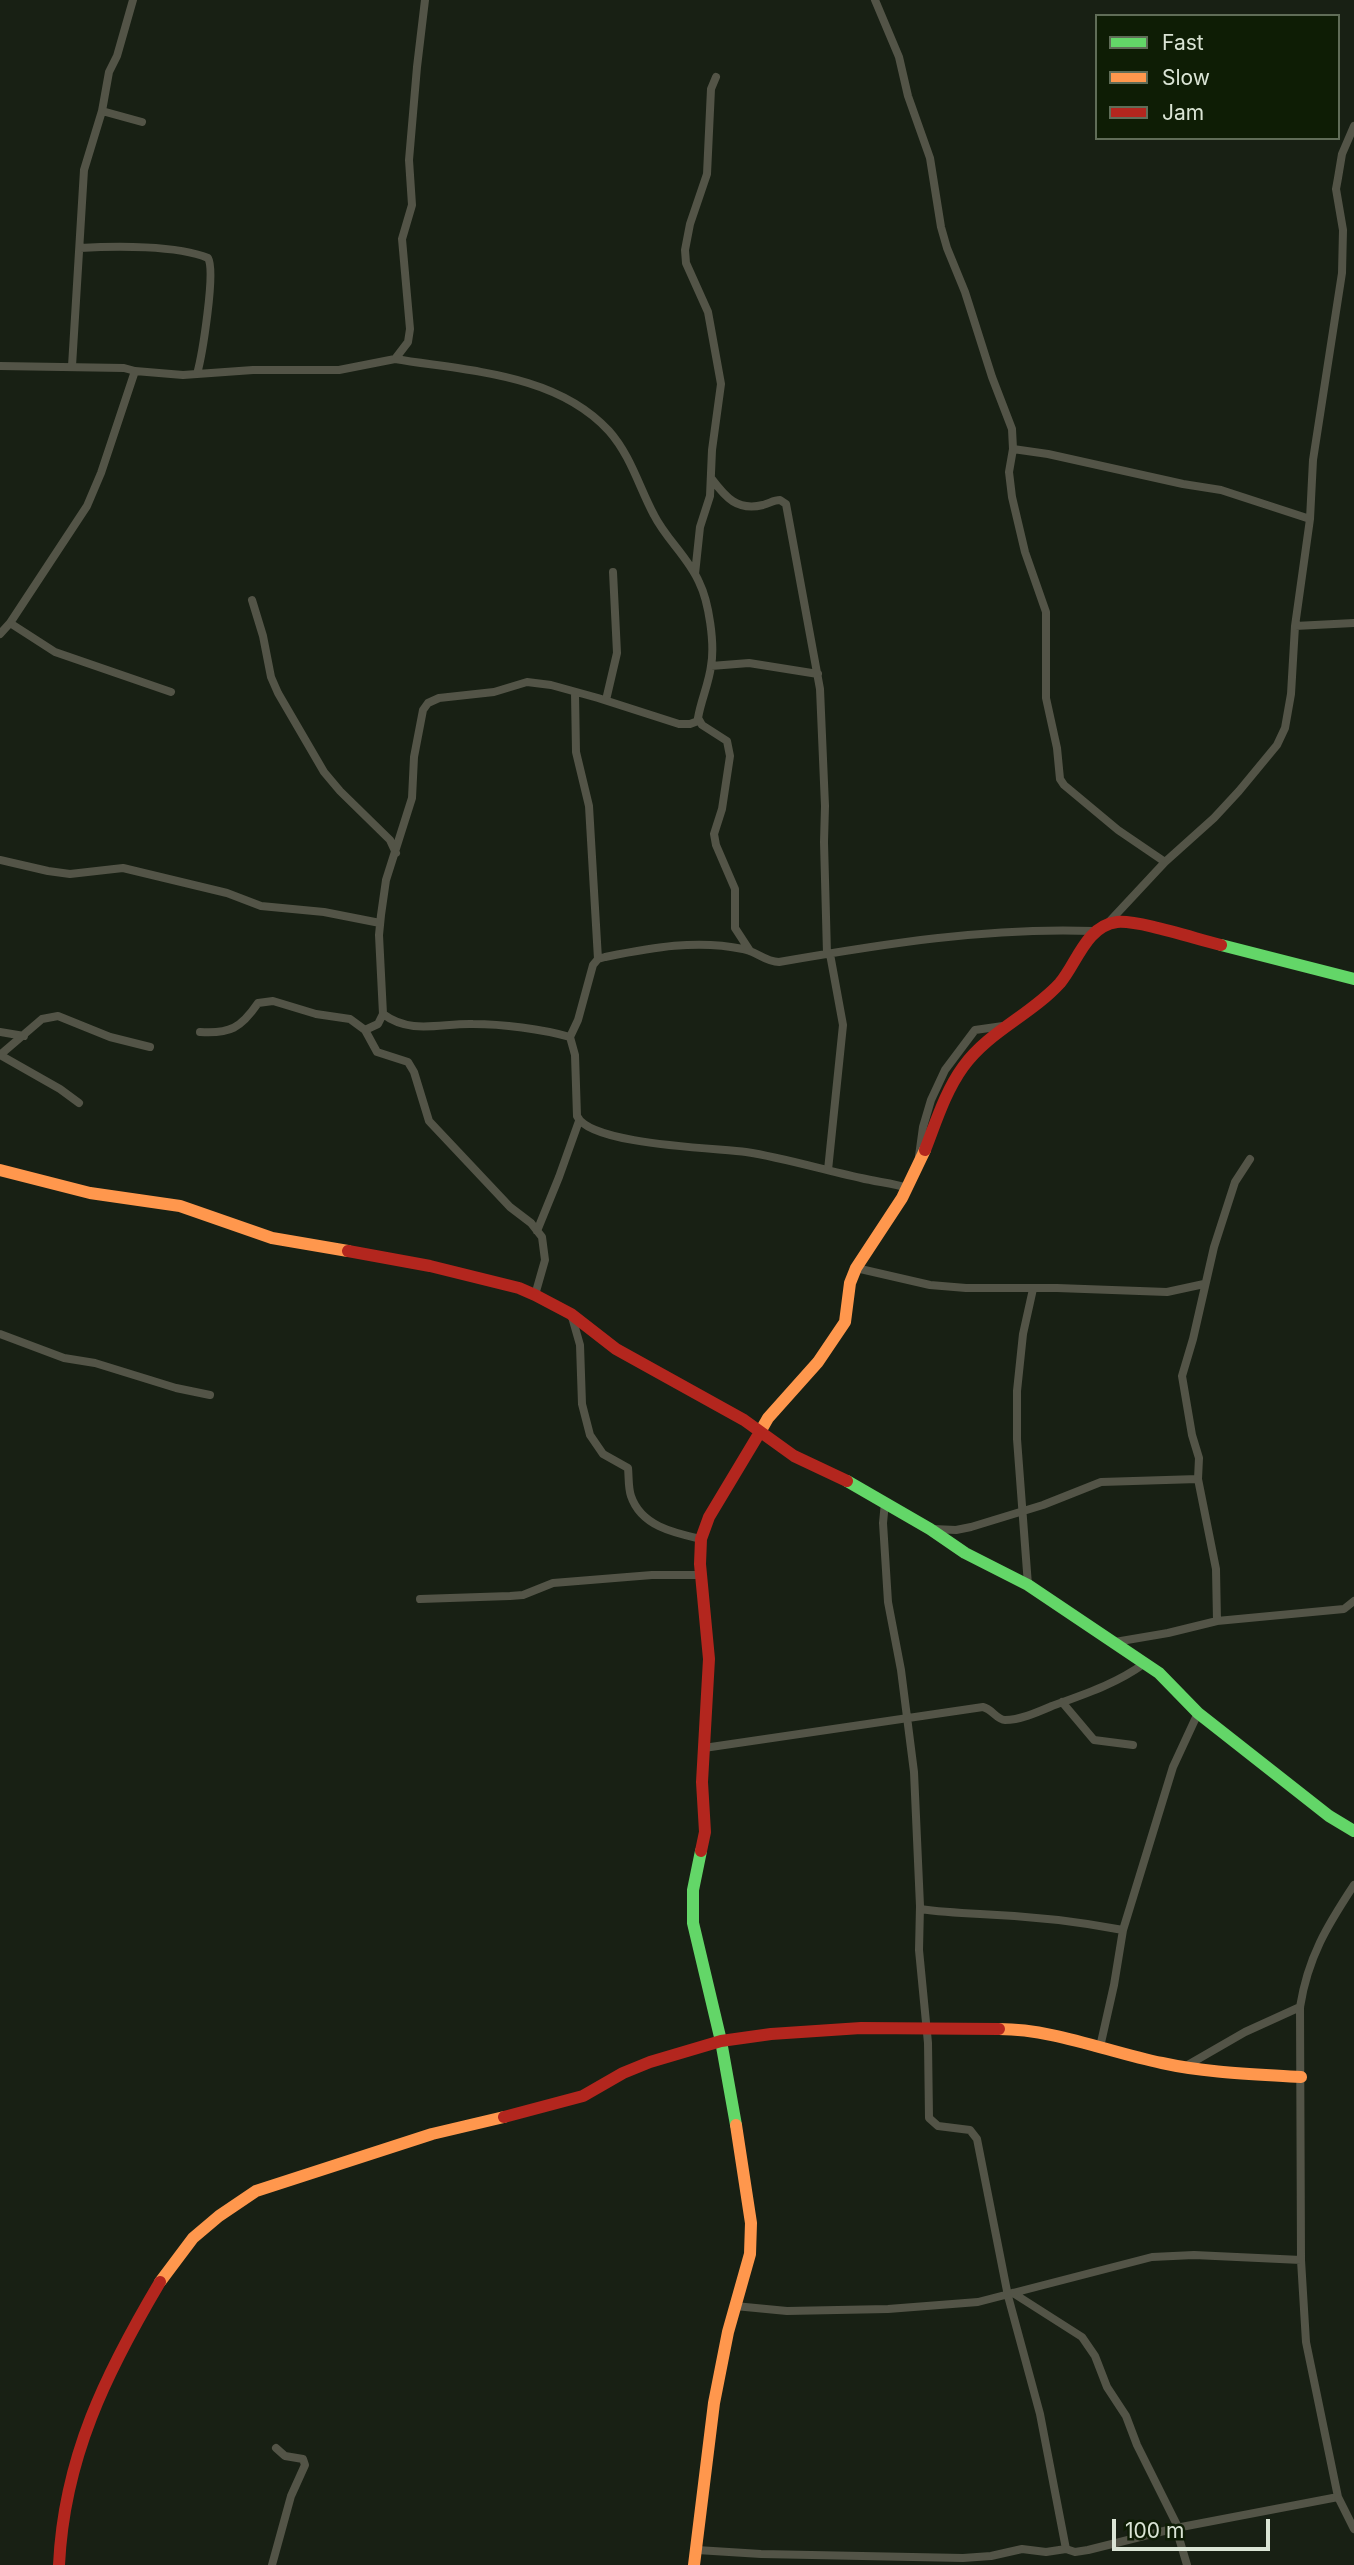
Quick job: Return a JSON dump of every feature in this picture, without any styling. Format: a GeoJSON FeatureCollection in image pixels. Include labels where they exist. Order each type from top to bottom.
{"type":"FeatureCollection","features":[{"type":"Feature","properties":{"kind":"street"},"geometry":{"type":"LineString","coordinates":[[72,366],[84,170],[102,111],[109,72],[117,56],[132,0]]}},
{"type":"Feature","properties":{"kind":"street"},"geometry":{"type":"LineString","coordinates":[[395,359],[408,342],[411,329],[402,239],[412,205],[409,160],[416,67],[425,0]]}},
{"type":"Feature","properties":{"kind":"street"},"geometry":{"type":"LineString","coordinates":[[875,0],[899,57],[908,96],[924,136],[944,237],[1012,429],[1013,449],[1009,472],[1012,497],[1025,552],[1045,612],[1046,698],[1057,748],[1060,779],[1118,830],[1165,862]]}},
{"type":"Feature","properties":{"kind":"street"},"geometry":{"type":"LineString","coordinates":[[695,574],[700,527],[710,496],[720,375],[708,312],[686,263],[685,250],[690,224],[707,174],[711,89],[716,77]]}},
{"type":"Feature","properties":{"kind":"street"},"geometry":{"type":"LineString","coordinates":[[102,111],[142,122]]}},
{"type":"Feature","properties":{"kind":"street"},"geometry":{"type":"LineString","coordinates":[[694,2565],[714,2403],[735,2306],[750,2254],[751,2222],[721,2041],[691,1908],[705,1832],[702,1782],[709,1659],[701,1575],[701,1539],[709,1517],[760,1430],[775,1409],[818,1362],[843,1327],[848,1312],[850,1283],[856,1268],[908,1188],[956,1074],[981,1045],[1059,984],[1094,931],[1109,922],[1165,862],[1214,818],[1267,757],[1281,736],[1291,694],[1295,626],[1310,519],[1313,460],[1342,273],[1343,230],[1336,189],[1342,154],[1354,126]]}},
{"type":"Feature","properties":{"kind":"street"},"geometry":{"type":"LineString","coordinates":[[80,248],[133,248],[194,253],[208,258],[212,265],[197,374]]}},
{"type":"Feature","properties":{"kind":"street"},"geometry":{"type":"LineString","coordinates":[[0,366],[124,368],[197,374],[253,369],[347,370],[395,359],[525,382],[568,400],[597,419],[622,450],[638,478],[654,516],[695,574],[709,615],[711,666],[698,720],[690,724],[680,724],[551,685],[527,682],[494,692],[439,698],[428,703],[423,710],[414,757],[412,798],[386,880],[380,923],[383,1014],[378,1024],[365,1030]]}},
{"type":"Feature","properties":{"kind":"street"},"geometry":{"type":"LineString","coordinates":[[0,634],[10,624],[87,506],[102,473],[135,371]]}},
{"type":"Feature","properties":{"kind":"street"},"geometry":{"type":"LineString","coordinates":[[1013,449],[1048,453],[1183,484],[1221,489],[1310,519]]}},
{"type":"Feature","properties":{"kind":"street"},"geometry":{"type":"LineString","coordinates":[[711,478],[724,495],[738,506],[761,505],[780,499],[786,504],[818,674],[824,748],[829,954],[843,1025],[828,1170]]}},
{"type":"Feature","properties":{"kind":"street"},"geometry":{"type":"LineString","coordinates":[[606,700],[617,653],[613,572]]}},
{"type":"Feature","properties":{"kind":"street"},"geometry":{"type":"LineString","coordinates":[[252,600],[271,677],[278,693],[324,772],[390,840],[396,853]]}},
{"type":"Feature","properties":{"kind":"street"},"geometry":{"type":"LineString","coordinates":[[1295,626],[1354,623]]}},
{"type":"Feature","properties":{"kind":"street"},"geometry":{"type":"LineString","coordinates":[[10,624],[55,652],[171,692]]}},
{"type":"Feature","properties":{"kind":"street"},"geometry":{"type":"LineString","coordinates":[[711,666],[749,663],[818,674]]}},
{"type":"Feature","properties":{"kind":"street"},"geometry":{"type":"LineString","coordinates":[[575,693],[576,752],[589,806],[598,959]]}},
{"type":"Feature","properties":{"kind":"street"},"geometry":{"type":"LineString","coordinates":[[698,720],[723,737],[729,746],[722,809],[714,834],[716,845],[735,888],[735,928],[750,951]]}},
{"type":"Feature","properties":{"kind":"street"},"geometry":{"type":"LineString","coordinates":[[0,860],[70,874],[122,868],[227,893],[261,906],[324,912],[380,923]]}},
{"type":"Feature","properties":{"kind":"street"},"geometry":{"type":"LineString","coordinates":[[1109,922],[1119,921],[1175,933],[1354,979]]}},
{"type":"Feature","properties":{"kind":"street"},"geometry":{"type":"LineString","coordinates":[[537,1231],[579,1121],[575,1055],[570,1037],[578,1020],[593,965],[598,959],[696,944],[750,951],[773,962],[851,948],[929,939],[1054,930],[1094,931]]}},
{"type":"Feature","properties":{"kind":"street"},"geometry":{"type":"LineString","coordinates":[[200,1032],[230,1031],[247,1018],[258,1003],[267,1000],[316,1014],[350,1019],[365,1030],[377,1052],[408,1062],[417,1080],[429,1121],[510,1207],[537,1231],[545,1247],[545,1259],[536,1295]]}},
{"type":"Feature","properties":{"kind":"street"},"geometry":{"type":"LineString","coordinates":[[383,1014],[398,1024],[408,1026],[481,1024],[570,1037]]}},
{"type":"Feature","properties":{"kind":"street"},"geometry":{"type":"LineString","coordinates":[[79,1103],[0,1055],[42,1019],[58,1016],[110,1037],[150,1047]]}},
{"type":"Feature","properties":{"kind":"street"},"geometry":{"type":"LineString","coordinates":[[0,1032],[24,1036]]}},
{"type":"Feature","properties":{"kind":"street"},"geometry":{"type":"LineString","coordinates":[[579,1121],[594,1130],[639,1141],[748,1153],[908,1188]]}},
{"type":"Feature","properties":{"kind":"street"},"geometry":{"type":"LineString","coordinates":[[1217,1621],[1216,1569],[1198,1479],[1199,1458],[1192,1435],[1182,1376],[1204,1284],[1235,1182],[1250,1159]]}},
{"type":"Feature","properties":{"kind":"street"},"geometry":{"type":"LineString","coordinates":[[0,1170],[90,1193],[180,1206],[272,1238],[430,1266],[519,1288],[536,1295],[571,1314],[616,1349],[732,1412],[794,1456],[885,1502],[965,1553],[1028,1585],[1159,1674],[1198,1713],[1329,1816],[1354,1831]]}},
{"type":"Feature","properties":{"kind":"street"},"geometry":{"type":"LineString","coordinates":[[856,1268],[966,1289],[1167,1292],[1204,1284]]}},
{"type":"Feature","properties":{"kind":"street"},"geometry":{"type":"LineString","coordinates":[[1028,1585],[1017,1439],[1018,1376],[1023,1334],[1033,1289]]}},
{"type":"Feature","properties":{"kind":"street"},"geometry":{"type":"LineString","coordinates":[[571,1314],[580,1345],[582,1404],[590,1435],[603,1454],[628,1468],[631,1495],[645,1516],[671,1533],[701,1539]]}},
{"type":"Feature","properties":{"kind":"street"},"geometry":{"type":"LineString","coordinates":[[0,1335],[64,1358],[95,1363],[176,1388],[210,1395]]}},
{"type":"Feature","properties":{"kind":"street"},"geometry":{"type":"LineString","coordinates":[[930,1529],[956,1530],[1021,1513],[1101,1482],[1198,1479]]}},
{"type":"Feature","properties":{"kind":"street"},"geometry":{"type":"LineString","coordinates":[[885,1502],[883,1523],[888,1602],[901,1670],[914,1772],[920,1909],[919,1950],[927,2027],[929,2118],[938,2126],[970,2130],[974,2133],[1042,2425],[1066,2549]]}},
{"type":"Feature","properties":{"kind":"street"},"geometry":{"type":"LineString","coordinates":[[420,1599],[523,1595],[553,1583],[701,1575]]}},
{"type":"Feature","properties":{"kind":"street"},"geometry":{"type":"LineString","coordinates":[[1114,1642],[1217,1621],[1344,1609],[1354,1601]]}},
{"type":"Feature","properties":{"kind":"street"},"geometry":{"type":"LineString","coordinates":[[704,1748],[983,1707],[1006,1720],[1034,1713],[1115,1682],[1144,1663]]}},
{"type":"Feature","properties":{"kind":"street"},"geometry":{"type":"LineString","coordinates":[[1062,1702],[1094,1740],[1133,1745]]}},
{"type":"Feature","properties":{"kind":"street"},"geometry":{"type":"LineString","coordinates":[[1100,2047],[1123,1930],[1173,1768],[1198,1713]]}},
{"type":"Feature","properties":{"kind":"street"},"geometry":{"type":"LineString","coordinates":[[1354,1885],[1323,1933],[1304,1981],[1300,2007],[1301,2260],[1306,2342],[1338,2497],[1354,2529]]}},
{"type":"Feature","properties":{"kind":"street"},"geometry":{"type":"LineString","coordinates":[[920,1909],[954,1914],[980,1913],[1071,1921],[1123,1930]]}},
{"type":"Feature","properties":{"kind":"street"},"geometry":{"type":"LineString","coordinates":[[1186,2066],[1245,2032],[1300,2007]]}},
{"type":"Feature","properties":{"kind":"street"},"geometry":{"type":"LineString","coordinates":[[59,2565],[75,2458],[106,2378],[166,2272],[187,2244],[232,2206],[256,2190],[444,2130],[562,2103],[583,2096],[623,2073],[650,2062],[721,2041],[801,2031],[927,2027],[1010,2029],[1048,2035],[1164,2064],[1301,2077]]}},
{"type":"Feature","properties":{"kind":"street"},"geometry":{"type":"LineString","coordinates":[[735,2306],[787,2311],[888,2309],[978,2302],[1152,2257],[1194,2255],[1301,2260]]}},
{"type":"Feature","properties":{"kind":"street"},"geometry":{"type":"LineString","coordinates":[[1010,2294],[1082,2337],[1089,2346],[1107,2387],[1126,2416],[1137,2445],[1177,2527],[1187,2565]]}},
{"type":"Feature","properties":{"kind":"street"},"geometry":{"type":"LineString","coordinates":[[272,2565],[291,2496],[305,2465],[303,2459],[285,2456],[276,2448]]}},
{"type":"Feature","properties":{"kind":"street"},"geometry":{"type":"LineString","coordinates":[[697,2550],[963,2558],[991,2556],[1022,2549],[1046,2552],[1066,2549],[1075,2552],[1177,2527],[1338,2497]]}},
{"type":"Feature","properties":{"kind":"traffic: fast"},"geometry":{"type":"LineString","coordinates":[[1221,945],[1354,979]]}},
{"type":"Feature","properties":{"kind":"traffic: fast"},"geometry":{"type":"LineString","coordinates":[[847,1481],[930,1529],[965,1553],[1028,1585],[1159,1673],[1198,1713],[1329,1816],[1354,1831]]}},
{"type":"Feature","properties":{"kind":"traffic: fast"},"geometry":{"type":"LineString","coordinates":[[701,1851],[693,1890],[693,1923],[721,2041],[736,2125]]}},
{"type":"Feature","properties":{"kind":"traffic: slow"},"geometry":{"type":"LineString","coordinates":[[760,1432],[768,1418],[818,1362],[845,1322],[850,1283],[856,1268],[902,1198],[925,1150]]}},
{"type":"Feature","properties":{"kind":"traffic: slow"},"geometry":{"type":"LineString","coordinates":[[0,1170],[90,1193],[180,1206],[272,1238],[348,1251]]}},
{"type":"Feature","properties":{"kind":"traffic: slow"},"geometry":{"type":"LineString","coordinates":[[999,2029],[1061,2037],[1196,2069],[1301,2077]]}},
{"type":"Feature","properties":{"kind":"traffic: slow"},"geometry":{"type":"LineString","coordinates":[[160,2282],[193,2238],[256,2191],[432,2134],[504,2117]]}},
{"type":"Feature","properties":{"kind":"traffic: slow"},"geometry":{"type":"LineString","coordinates":[[694,2565],[714,2403],[728,2332],[750,2254],[751,2223],[736,2125]]}},
{"type":"Feature","properties":{"kind":"traffic: jam"},"geometry":{"type":"LineString","coordinates":[[925,1150],[946,1097],[973,1054],[1049,994],[1060,983],[1083,946],[1097,930],[1117,922],[1127,922],[1221,945]]}},
{"type":"Feature","properties":{"kind":"traffic: jam"},"geometry":{"type":"LineString","coordinates":[[348,1251],[430,1266],[519,1288],[535,1295],[571,1314],[616,1349],[744,1420],[794,1456],[847,1481]]}},
{"type":"Feature","properties":{"kind":"traffic: jam"},"geometry":{"type":"LineString","coordinates":[[701,1851],[705,1832],[702,1782],[709,1659],[700,1564],[701,1539],[709,1517],[760,1432]]}},
{"type":"Feature","properties":{"kind":"traffic: jam"},"geometry":{"type":"LineString","coordinates":[[504,2117],[583,2096],[623,2073],[650,2062],[721,2041],[771,2034],[861,2028],[999,2029]]}},
{"type":"Feature","properties":{"kind":"traffic: jam"},"geometry":{"type":"LineString","coordinates":[[59,2565],[69,2488],[91,2418],[122,2350],[160,2282]]}}]}
